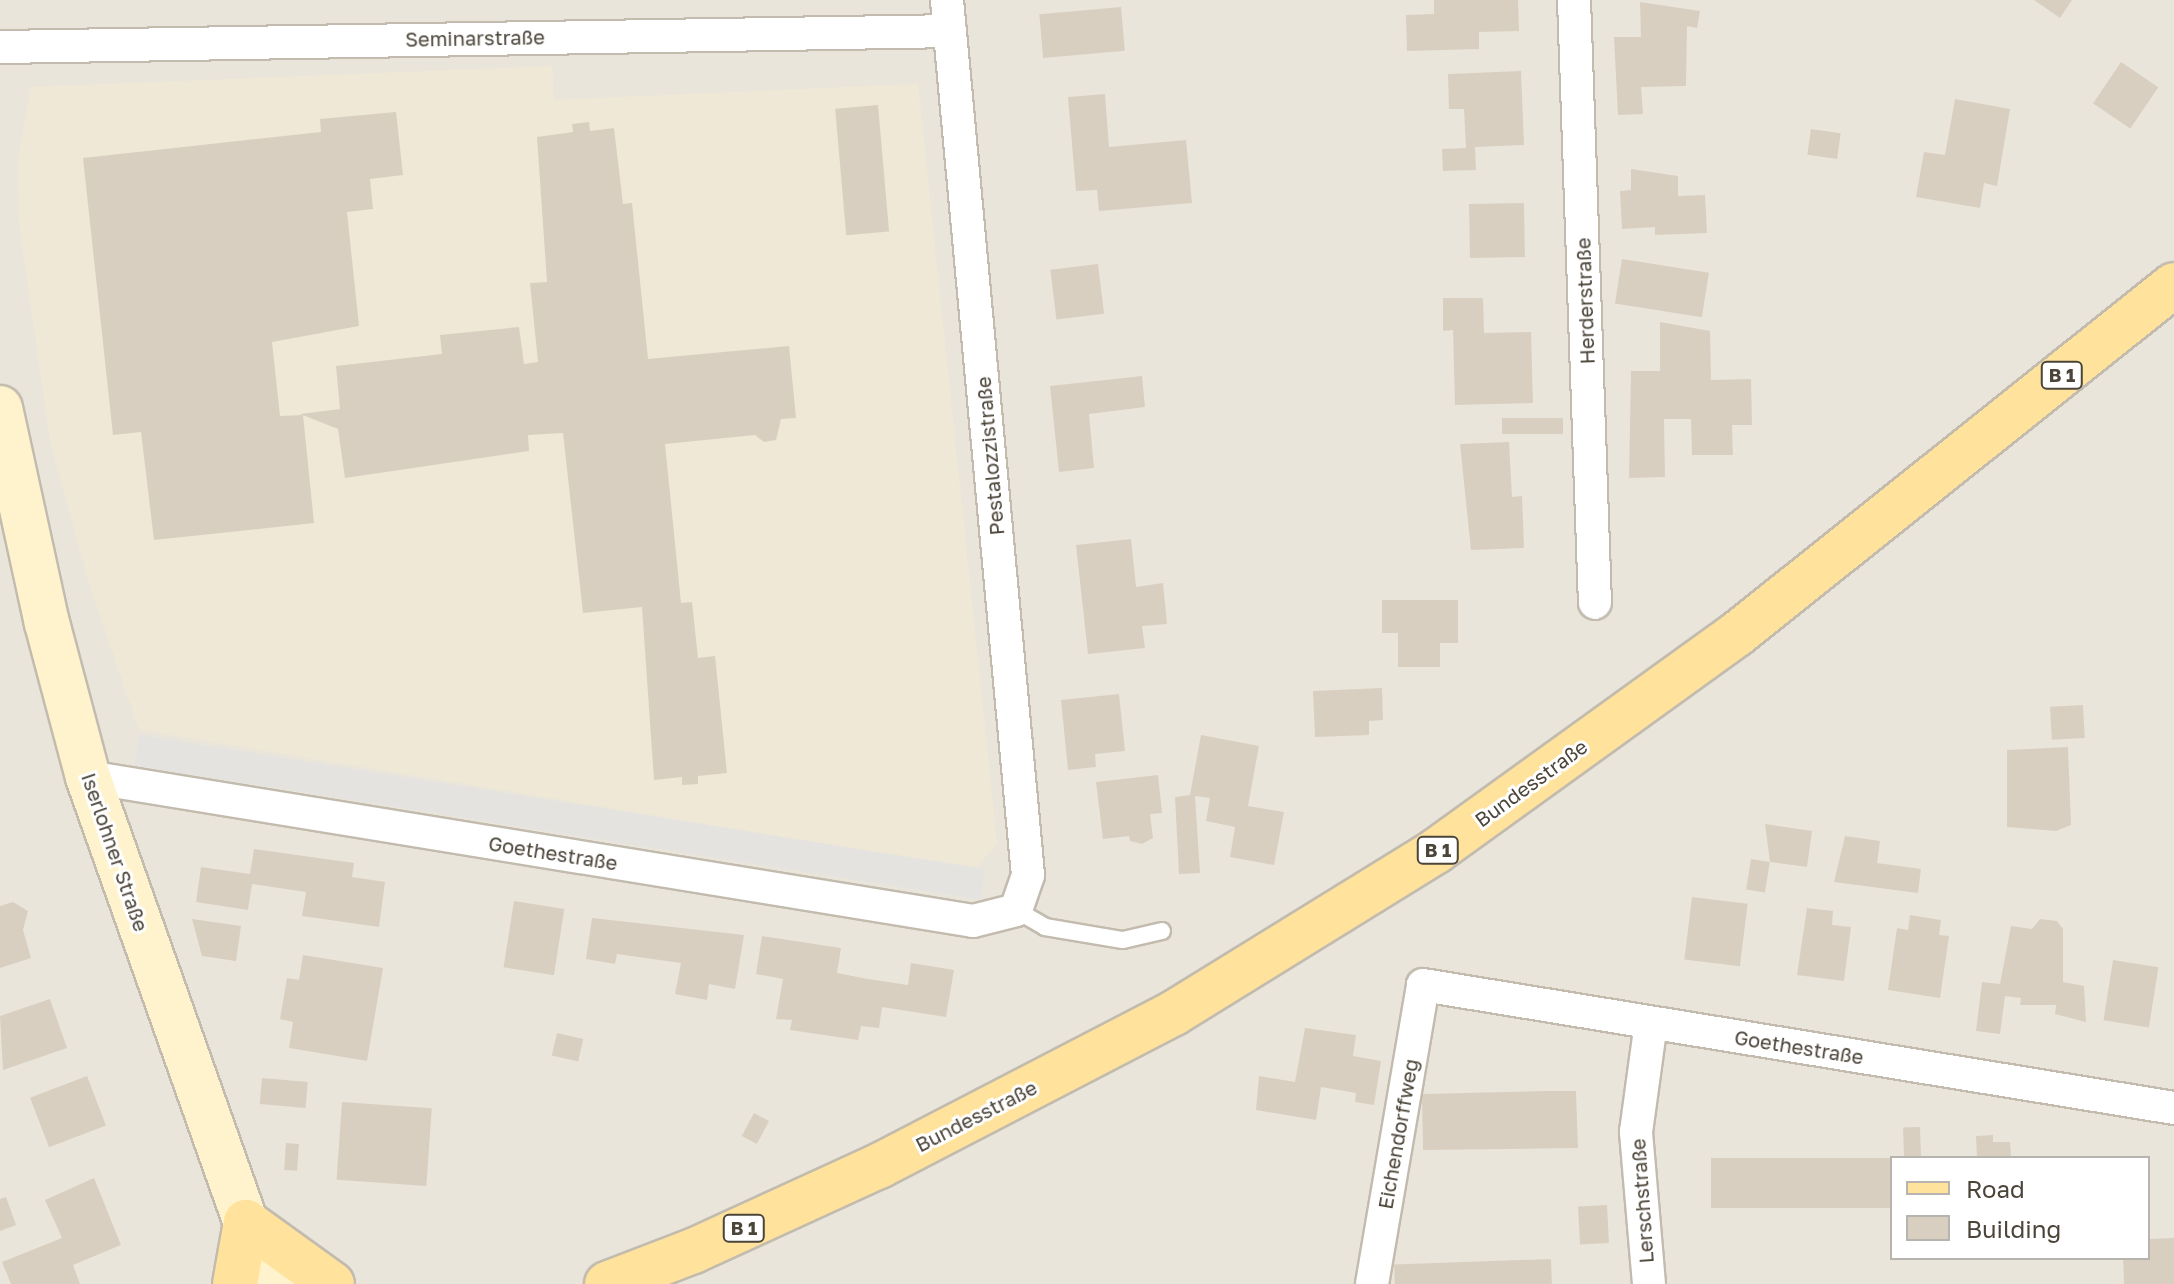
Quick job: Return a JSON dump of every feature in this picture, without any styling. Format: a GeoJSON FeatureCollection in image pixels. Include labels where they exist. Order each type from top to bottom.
{"type":"FeatureCollection","features":[{"type":"Feature","properties":{"kind":"main road","name":"Bundesstraße"},"geometry":{"type":"LineString","coordinates":[[607,1284],[693,1251],[879,1166],[1174,1013],[1436,851],[1737,634],[2174,285]]}},
{"type":"Feature","properties":{"kind":"main road","name":"Iserlohner Straße"},"geometry":{"type":"LineString","coordinates":[[0,408],[39,592],[88,777],[246,1222],[274,1284]]}},
{"type":"Feature","properties":{"kind":"main road"},"geometry":{"type":"LineString","coordinates":[[235,1284],[246,1222],[332,1284]]}},
{"type":"Feature","properties":{"kind":"street","name":"Herderstraße"},"geometry":{"type":"LineString","coordinates":[[1574,0],[1595,603]]}},
{"type":"Feature","properties":{"kind":"street","name":"Seminarstraße"},"geometry":{"type":"LineString","coordinates":[[0,47],[949,16]]}},
{"type":"Feature","properties":{"kind":"street","name":"Pestalozzistraße"},"geometry":{"type":"LineString","coordinates":[[949,16],[1028,875],[1016,910]]}},
{"type":"Feature","properties":{"kind":"street","name":"Goethestraße"},"geometry":{"type":"LineString","coordinates":[[88,777],[973,921],[1016,910]]}},
{"type":"Feature","properties":{"kind":"street","name":"Goethestraße"},"geometry":{"type":"LineString","coordinates":[[1423,985],[2174,1108]]}},
{"type":"Feature","properties":{"kind":"street","name":"Eichendorffweg"},"geometry":{"type":"LineString","coordinates":[[1372,1284],[1423,985]]}},
{"type":"Feature","properties":{"kind":"street","name":"Lerschstraße"},"geometry":{"type":"LineString","coordinates":[[1649,1284],[1636,1132],[1651,1023]]}},
{"type":"Feature","properties":{"kind":"lane"},"geometry":{"type":"LineString","coordinates":[[1016,910],[1045,927],[1123,940],[1162,931]]}},
{"type":"Feature","properties":{"kind":"shaded area"},"geometry":{"type":"Polygon","coordinates":[[[0,0],[2174,0],[2174,1284],[0,1284],[0,0]]]}},
{"type":"Feature","properties":{"kind":"shaded area"},"geometry":{"type":"Polygon","coordinates":[[[552,66],[554,100],[918,84],[997,843],[976,869],[139,730],[87,577],[50,440],[19,222],[18,160],[31,87],[552,66]]]}},
{"type":"Feature","properties":{"kind":"shaded area"},"geometry":{"type":"Polygon","coordinates":[[[139,735],[985,869],[981,900],[134,766],[139,735]]]}},
{"type":"Feature","properties":{"kind":"building"},"geometry":{"type":"Polygon","coordinates":[[[1434,0],[1518,0],[1519,31],[1479,32],[1479,49],[1407,51],[1406,15],[1434,14],[1434,0]]]}},
{"type":"Feature","properties":{"kind":"building"},"geometry":{"type":"Polygon","coordinates":[[[2034,0],[2072,0],[2060,18],[2034,0]]]}},
{"type":"Feature","properties":{"kind":"building"},"geometry":{"type":"Polygon","coordinates":[[[1640,2],[1700,11],[1697,28],[1687,26],[1686,86],[1641,87],[1643,114],[1618,115],[1614,37],[1641,37],[1640,2]]]}},
{"type":"Feature","properties":{"kind":"building"},"geometry":{"type":"Polygon","coordinates":[[[1121,7],[1125,51],[1043,58],[1039,14],[1121,7]]]}},
{"type":"Feature","properties":{"kind":"building"},"geometry":{"type":"Polygon","coordinates":[[[2121,62],[2158,87],[2130,129],[2093,103],[2121,62]]]}},
{"type":"Feature","properties":{"kind":"building"},"geometry":{"type":"Polygon","coordinates":[[[1521,71],[1524,145],[1475,147],[1476,170],[1443,171],[1442,149],[1466,148],[1464,109],[1449,109],[1448,74],[1521,71]]]}},
{"type":"Feature","properties":{"kind":"building"},"geometry":{"type":"Polygon","coordinates":[[[1105,94],[1109,147],[1186,140],[1192,203],[1099,211],[1097,190],[1076,191],[1068,97],[1105,94]]]}},
{"type":"Feature","properties":{"kind":"building"},"geometry":{"type":"Polygon","coordinates":[[[1955,99],[2010,109],[1997,186],[1984,183],[1980,208],[1916,197],[1924,152],[1945,155],[1955,99]]]}},
{"type":"Feature","properties":{"kind":"building"},"geometry":{"type":"Polygon","coordinates":[[[878,105],[889,232],[846,235],[835,109],[878,105]]]}},
{"type":"Feature","properties":{"kind":"building"},"geometry":{"type":"Polygon","coordinates":[[[396,112],[403,175],[370,179],[373,209],[347,212],[359,326],[272,342],[280,416],[303,415],[314,523],[154,540],[141,432],[113,435],[83,158],[321,132],[320,119],[396,112]]]}},
{"type":"Feature","properties":{"kind":"building"},"geometry":{"type":"Polygon","coordinates":[[[589,122],[590,131],[614,128],[623,204],[632,203],[648,359],[789,346],[796,418],[781,419],[776,440],[764,442],[755,435],[665,444],[681,603],[692,602],[698,658],[715,656],[727,773],[698,776],[698,784],[682,785],[682,777],[654,780],[642,607],[583,613],[563,433],[528,435],[529,451],[345,478],[338,429],[300,414],[340,409],[336,366],[442,354],[440,335],[519,327],[524,364],[538,362],[530,283],[547,282],[537,137],[573,132],[572,124],[589,122]]]}},
{"type":"Feature","properties":{"kind":"building"},"geometry":{"type":"Polygon","coordinates":[[[1811,129],[1841,133],[1837,159],[1807,155],[1811,129]]]}},
{"type":"Feature","properties":{"kind":"building"},"geometry":{"type":"Polygon","coordinates":[[[1631,169],[1678,176],[1678,196],[1705,195],[1707,233],[1655,235],[1655,227],[1622,229],[1620,191],[1631,190],[1631,169]]]}},
{"type":"Feature","properties":{"kind":"building"},"geometry":{"type":"Polygon","coordinates":[[[1524,203],[1525,257],[1470,258],[1469,204],[1524,203]]]}},
{"type":"Feature","properties":{"kind":"building"},"geometry":{"type":"Polygon","coordinates":[[[1622,259],[1709,273],[1702,317],[1615,303],[1622,259]]]}},
{"type":"Feature","properties":{"kind":"building"},"geometry":{"type":"Polygon","coordinates":[[[1098,264],[1104,314],[1056,319],[1050,270],[1098,264]]]}},
{"type":"Feature","properties":{"kind":"building"},"geometry":{"type":"Polygon","coordinates":[[[1443,298],[1483,298],[1484,333],[1531,332],[1533,403],[1455,405],[1453,330],[1443,331],[1443,298]]]}},
{"type":"Feature","properties":{"kind":"building"},"geometry":{"type":"Polygon","coordinates":[[[1660,322],[1710,331],[1711,380],[1751,379],[1752,425],[1732,425],[1733,455],[1692,455],[1691,419],[1664,419],[1665,477],[1629,478],[1631,371],[1660,371],[1660,322]]]}},
{"type":"Feature","properties":{"kind":"building"},"geometry":{"type":"Polygon","coordinates":[[[1142,376],[1145,407],[1089,414],[1094,468],[1059,472],[1050,386],[1142,376]]]}},
{"type":"Feature","properties":{"kind":"building"},"geometry":{"type":"Polygon","coordinates":[[[1502,418],[1563,418],[1563,434],[1502,434],[1502,418]]]}},
{"type":"Feature","properties":{"kind":"building"},"geometry":{"type":"Polygon","coordinates":[[[1509,442],[1512,497],[1522,496],[1524,548],[1471,550],[1460,444],[1509,442]]]}},
{"type":"Feature","properties":{"kind":"building"},"geometry":{"type":"Polygon","coordinates":[[[1131,539],[1136,587],[1163,583],[1167,624],[1142,626],[1145,648],[1088,654],[1076,545],[1131,539]]]}},
{"type":"Feature","properties":{"kind":"building"},"geometry":{"type":"Polygon","coordinates":[[[1382,600],[1458,600],[1458,643],[1440,643],[1440,667],[1398,667],[1398,633],[1382,633],[1382,600]]]}},
{"type":"Feature","properties":{"kind":"building"},"geometry":{"type":"Polygon","coordinates":[[[1382,688],[1383,720],[1369,721],[1369,735],[1315,737],[1313,691],[1382,688]]]}},
{"type":"Feature","properties":{"kind":"building"},"geometry":{"type":"Polygon","coordinates":[[[1119,694],[1125,751],[1095,754],[1096,767],[1068,770],[1061,700],[1119,694]]]}},
{"type":"Feature","properties":{"kind":"building"},"geometry":{"type":"Polygon","coordinates":[[[2083,705],[2085,738],[2052,740],[2050,707],[2083,705]]]}},
{"type":"Feature","properties":{"kind":"building"},"geometry":{"type":"Polygon","coordinates":[[[1201,735],[1259,746],[1248,806],[1284,812],[1274,865],[1230,857],[1235,827],[1206,821],[1210,798],[1195,796],[1200,873],[1179,874],[1175,797],[1190,795],[1201,735]]]}},
{"type":"Feature","properties":{"kind":"building"},"geometry":{"type":"Polygon","coordinates":[[[2068,747],[2071,825],[2056,831],[2007,827],[2007,750],[2068,747]]]}},
{"type":"Feature","properties":{"kind":"building"},"geometry":{"type":"Polygon","coordinates":[[[1158,775],[1162,813],[1150,814],[1153,838],[1142,844],[1130,841],[1129,836],[1103,839],[1096,782],[1158,775]]]}},
{"type":"Feature","properties":{"kind":"building"},"geometry":{"type":"Polygon","coordinates":[[[1765,824],[1812,831],[1807,867],[1770,862],[1765,824]]]}},
{"type":"Feature","properties":{"kind":"building"},"geometry":{"type":"Polygon","coordinates":[[[1845,836],[1880,841],[1877,863],[1921,869],[1918,893],[1834,882],[1845,836]]]}},
{"type":"Feature","properties":{"kind":"building"},"geometry":{"type":"Polygon","coordinates":[[[254,849],[354,863],[352,877],[385,882],[379,927],[302,916],[306,892],[252,884],[248,910],[196,902],[201,867],[250,874],[254,849]]]}},
{"type":"Feature","properties":{"kind":"building"},"geometry":{"type":"Polygon","coordinates":[[[1751,859],[1770,862],[1765,893],[1746,890],[1751,859]]]}},
{"type":"Feature","properties":{"kind":"building"},"geometry":{"type":"Polygon","coordinates":[[[1692,897],[1748,904],[1740,966],[1684,960],[1692,897]]]}},
{"type":"Feature","properties":{"kind":"building"},"geometry":{"type":"Polygon","coordinates":[[[514,901],[564,909],[554,975],[504,967],[514,901]]]}},
{"type":"Feature","properties":{"kind":"building"},"geometry":{"type":"Polygon","coordinates":[[[13,902],[28,911],[23,930],[31,958],[0,968],[0,906],[13,902]]]}},
{"type":"Feature","properties":{"kind":"building"},"geometry":{"type":"Polygon","coordinates":[[[1807,908],[1833,911],[1832,925],[1851,927],[1844,981],[1797,975],[1807,908]]]}},
{"type":"Feature","properties":{"kind":"building"},"geometry":{"type":"Polygon","coordinates":[[[1910,915],[1941,920],[1939,935],[1949,936],[1940,998],[1888,990],[1897,928],[1908,930],[1910,915]]]}},
{"type":"Feature","properties":{"kind":"building"},"geometry":{"type":"Polygon","coordinates":[[[592,918],[744,935],[735,989],[709,984],[707,1000],[675,994],[681,963],[617,954],[615,964],[586,959],[592,918]]]}},
{"type":"Feature","properties":{"kind":"building"},"geometry":{"type":"Polygon","coordinates":[[[192,919],[241,926],[236,961],[202,956],[192,919]]]}},
{"type":"Feature","properties":{"kind":"building"},"geometry":{"type":"Polygon","coordinates":[[[2040,919],[2057,921],[2063,929],[2063,982],[2084,986],[2086,1022],[2055,1014],[2056,1005],[2020,1005],[2021,998],[2005,996],[2000,1034],[1976,1031],[1982,982],[2000,984],[2011,926],[2032,929],[2040,919]]]}},
{"type":"Feature","properties":{"kind":"building"},"geometry":{"type":"Polygon","coordinates":[[[762,936],[841,948],[837,973],[868,979],[908,985],[911,963],[954,970],[946,1017],[882,1007],[879,1028],[861,1026],[858,1040],[790,1030],[792,1020],[776,1019],[783,979],[756,974],[762,936]]]}},
{"type":"Feature","properties":{"kind":"building"},"geometry":{"type":"Polygon","coordinates":[[[303,955],[383,968],[367,1061],[289,1048],[293,1022],[280,1019],[287,978],[299,980],[303,955]]]}},
{"type":"Feature","properties":{"kind":"building"},"geometry":{"type":"Polygon","coordinates":[[[2113,960],[2158,967],[2149,1027],[2103,1020],[2113,960]]]}},
{"type":"Feature","properties":{"kind":"building"},"geometry":{"type":"Polygon","coordinates":[[[50,999],[67,1048],[3,1070],[0,1016],[50,999]]]}},
{"type":"Feature","properties":{"kind":"building"},"geometry":{"type":"Polygon","coordinates":[[[1305,1028],[1356,1035],[1353,1056],[1381,1061],[1374,1105],[1355,1102],[1356,1093],[1321,1087],[1316,1120],[1256,1110],[1259,1076],[1295,1082],[1305,1028]]]}},
{"type":"Feature","properties":{"kind":"building"},"geometry":{"type":"Polygon","coordinates":[[[557,1033],[583,1039],[578,1061],[552,1055],[557,1033]]]}},
{"type":"Feature","properties":{"kind":"building"},"geometry":{"type":"Polygon","coordinates":[[[87,1076],[106,1125],[49,1147],[30,1098],[87,1076]]]}},
{"type":"Feature","properties":{"kind":"building"},"geometry":{"type":"Polygon","coordinates":[[[262,1078],[308,1082],[306,1108],[260,1104],[262,1078]]]}},
{"type":"Feature","properties":{"kind":"building"},"geometry":{"type":"Polygon","coordinates":[[[1576,1091],[1578,1148],[1423,1150],[1422,1094],[1576,1091]]]}},
{"type":"Feature","properties":{"kind":"building"},"geometry":{"type":"Polygon","coordinates":[[[342,1102],[432,1108],[426,1186],[337,1180],[342,1102]]]}},
{"type":"Feature","properties":{"kind":"building"},"geometry":{"type":"Polygon","coordinates":[[[754,1113],[769,1121],[757,1144],[742,1136],[754,1113]]]}},
{"type":"Feature","properties":{"kind":"building"},"geometry":{"type":"Polygon","coordinates":[[[1920,1127],[1921,1156],[1904,1156],[1903,1128],[1920,1127]]]}},
{"type":"Feature","properties":{"kind":"building"},"geometry":{"type":"Polygon","coordinates":[[[1993,1135],[1993,1142],[2010,1142],[2011,1156],[1977,1156],[1976,1136],[1993,1135]]]}},
{"type":"Feature","properties":{"kind":"building"},"geometry":{"type":"Polygon","coordinates":[[[286,1143],[299,1144],[297,1171],[284,1170],[286,1143]]]}},
{"type":"Feature","properties":{"kind":"building"},"geometry":{"type":"Polygon","coordinates":[[[1711,1158],[1890,1158],[1890,1208],[1711,1208],[1711,1158]]]}},
{"type":"Feature","properties":{"kind":"building"},"geometry":{"type":"Polygon","coordinates":[[[94,1178],[121,1245],[73,1265],[80,1284],[11,1284],[2,1262],[62,1238],[45,1200],[94,1178]]]}},
{"type":"Feature","properties":{"kind":"building"},"geometry":{"type":"Polygon","coordinates":[[[6,1197],[16,1225],[0,1231],[0,1199],[6,1197]]]}},
{"type":"Feature","properties":{"kind":"building"},"geometry":{"type":"Polygon","coordinates":[[[1607,1205],[1609,1243],[1580,1244],[1578,1207],[1607,1205]]]}},
{"type":"Feature","properties":{"kind":"building"},"geometry":{"type":"Polygon","coordinates":[[[2174,1238],[2174,1284],[2124,1284],[2123,1260],[2150,1260],[2150,1239],[2174,1238]]]}},
{"type":"Feature","properties":{"kind":"building"},"geometry":{"type":"Polygon","coordinates":[[[1551,1259],[1552,1284],[1395,1284],[1394,1264],[1551,1259]]]}}]}
